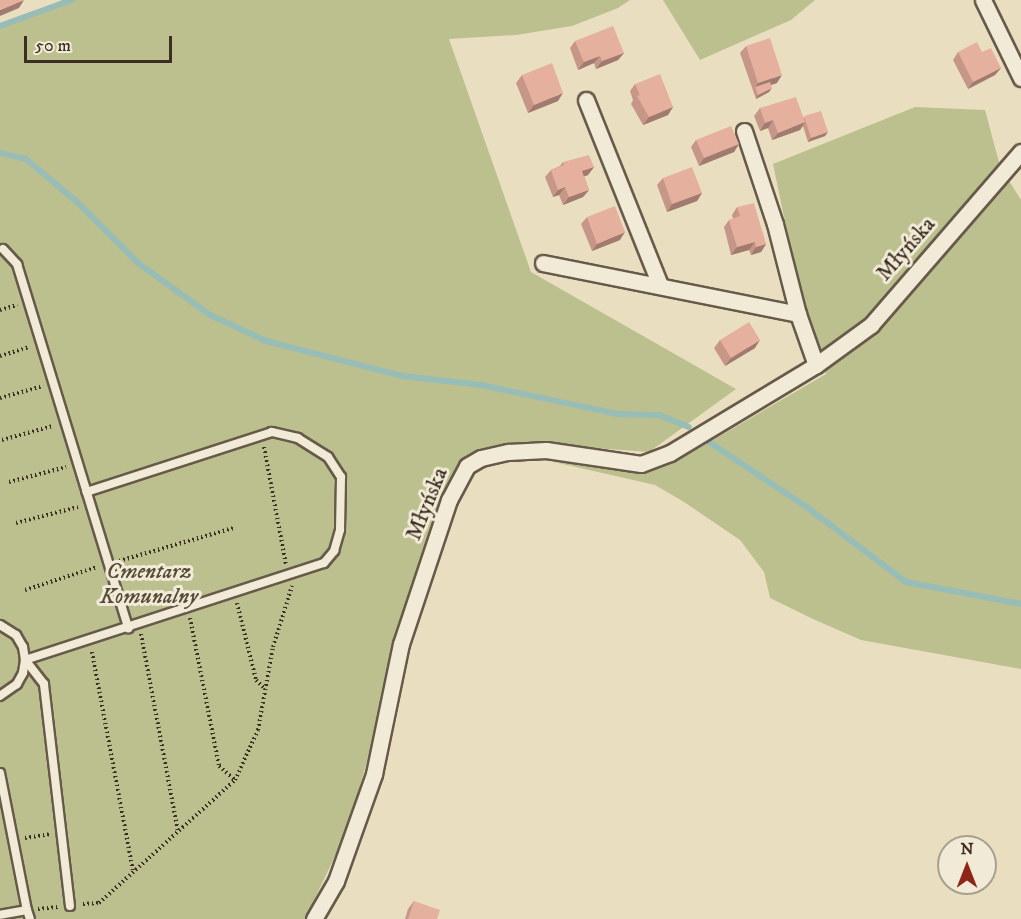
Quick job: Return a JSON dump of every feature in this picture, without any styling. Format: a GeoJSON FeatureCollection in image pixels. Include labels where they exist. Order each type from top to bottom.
{"type":"FeatureCollection","features":[{"type":"Feature","properties":{"kind":"street"},"geometry":{"type":"LineString","coordinates":[[982,0],[1021,78]]}},
{"type":"Feature","properties":{"kind":"street"},"geometry":{"type":"LineString","coordinates":[[586,100],[660,285]]}},
{"type":"Feature","properties":{"kind":"street"},"geometry":{"type":"LineString","coordinates":[[744,131],[775,224],[798,314],[816,365]]}},
{"type":"Feature","properties":{"kind":"street","name":"Młyńska"},"geometry":{"type":"LineString","coordinates":[[314,919],[336,881],[374,774],[401,644],[449,500],[467,466],[481,458],[508,452],[546,450],[641,464],[670,453],[816,365],[871,325],[1021,152]]}},
{"type":"Feature","properties":{"kind":"street"},"geometry":{"type":"LineString","coordinates":[[543,263],[798,314]]}},
{"type":"Feature","properties":{"kind":"lane"},"geometry":{"type":"LineString","coordinates":[[3,249],[18,264],[128,628]]}},
{"type":"Feature","properties":{"kind":"lane"},"geometry":{"type":"LineString","coordinates":[[25,660],[324,563],[334,551],[340,530],[341,477],[328,457],[298,438],[272,432],[86,492]]}},
{"type":"Feature","properties":{"kind":"lane"},"geometry":{"type":"LineString","coordinates":[[0,625],[16,635],[23,646],[25,660],[23,673],[17,684],[0,696]]}},
{"type":"Feature","properties":{"kind":"lane"},"geometry":{"type":"LineString","coordinates":[[25,660],[44,684],[70,906]]}},
{"type":"Feature","properties":{"kind":"lane"},"geometry":{"type":"LineString","coordinates":[[0,773],[30,919]]}},
{"type":"Feature","properties":{"kind":"lane"},"geometry":{"type":"LineString","coordinates":[[0,915],[27,910]]}},
{"type":"Feature","properties":{"kind":"path"},"geometry":{"type":"LineString","coordinates":[[0,356],[42,344]]}},
{"type":"Feature","properties":{"kind":"path"},"geometry":{"type":"LineString","coordinates":[[0,398],[54,383]]}},
{"type":"Feature","properties":{"kind":"path"},"geometry":{"type":"LineString","coordinates":[[2,440],[65,422]]}},
{"type":"Feature","properties":{"kind":"path"},"geometry":{"type":"LineString","coordinates":[[262,435],[288,573]]}},
{"type":"Feature","properties":{"kind":"path"},"geometry":{"type":"LineString","coordinates":[[9,482],[78,464]]}},
{"type":"Feature","properties":{"kind":"path"},"geometry":{"type":"LineString","coordinates":[[16,523],[90,503]]}},
{"type":"Feature","properties":{"kind":"path"},"geometry":{"type":"LineString","coordinates":[[25,590],[233,528]]}},
{"type":"Feature","properties":{"kind":"path"},"geometry":{"type":"LineString","coordinates":[[27,910],[99,903],[235,780],[258,730],[273,646],[297,571]]}},
{"type":"Feature","properties":{"kind":"path"},"geometry":{"type":"LineString","coordinates":[[235,592],[256,680],[265,689]]}},
{"type":"Feature","properties":{"kind":"path"},"geometry":{"type":"LineString","coordinates":[[188,609],[219,766],[235,780]]}},
{"type":"Feature","properties":{"kind":"path"},"geometry":{"type":"LineString","coordinates":[[139,624],[178,832]]}},
{"type":"Feature","properties":{"kind":"path"},"geometry":{"type":"LineString","coordinates":[[89,640],[133,873]]}},
{"type":"Feature","properties":{"kind":"path"},"geometry":{"type":"LineString","coordinates":[[13,839],[62,833]]}},
{"type":"Feature","properties":{"kind":"green space","name":"Cmentarz Komunalny"},"geometry":{"type":"Polygon","coordinates":[[[62,0],[630,0],[618,8],[572,26],[516,35],[449,39],[531,272],[736,389],[649,452],[580,447],[488,462],[471,476],[457,500],[400,670],[375,734],[359,789],[358,808],[305,919],[0,919],[0,27],[62,0]]]}},
{"type":"Feature","properties":{"kind":"green space"},"geometry":{"type":"Polygon","coordinates":[[[663,0],[815,0],[791,20],[700,60],[663,0]]]}},
{"type":"Feature","properties":{"kind":"green space"},"geometry":{"type":"Polygon","coordinates":[[[915,107],[985,110],[1000,166],[1021,200],[1021,669],[861,640],[813,619],[770,598],[764,572],[740,540],[684,502],[655,485],[554,462],[652,465],[677,461],[826,374],[801,299],[773,164],[915,107]]]}},
{"type":"Feature","properties":{"kind":"building"},"geometry":{"type":"Polygon","coordinates":[[[0,0],[24,0],[0,10],[0,0]]]}},
{"type":"Feature","properties":{"kind":"building"},"geometry":{"type":"Polygon","coordinates":[[[613,26],[624,53],[602,61],[600,56],[584,62],[575,41],[613,26]]]}},
{"type":"Feature","properties":{"kind":"building"},"geometry":{"type":"Polygon","coordinates":[[[770,38],[782,75],[758,83],[746,46],[770,38]]]}},
{"type":"Feature","properties":{"kind":"building"},"geometry":{"type":"Polygon","coordinates":[[[977,42],[982,52],[991,48],[1001,68],[973,82],[958,52],[977,42]]]}},
{"type":"Feature","properties":{"kind":"building"},"geometry":{"type":"Polygon","coordinates":[[[552,63],[563,93],[534,105],[522,75],[552,63]]]}},
{"type":"Feature","properties":{"kind":"building"},"geometry":{"type":"Polygon","coordinates":[[[660,74],[673,107],[649,117],[637,96],[640,95],[635,84],[660,74]]]}},
{"type":"Feature","properties":{"kind":"building"},"geometry":{"type":"Polygon","coordinates":[[[770,82],[772,88],[758,95],[755,87],[770,82]]]}},
{"type":"Feature","properties":{"kind":"building"},"geometry":{"type":"Polygon","coordinates":[[[796,97],[805,122],[778,133],[773,120],[765,123],[760,108],[796,97]]]}},
{"type":"Feature","properties":{"kind":"building"},"geometry":{"type":"Polygon","coordinates":[[[821,111],[828,132],[811,138],[804,116],[821,111]]]}},
{"type":"Feature","properties":{"kind":"building"},"geometry":{"type":"Polygon","coordinates":[[[731,126],[739,144],[704,158],[696,140],[731,126]]]}},
{"type":"Feature","properties":{"kind":"building"},"geometry":{"type":"Polygon","coordinates":[[[589,155],[594,167],[582,171],[589,190],[569,197],[565,187],[558,190],[551,170],[564,165],[563,162],[589,155]]]}},
{"type":"Feature","properties":{"kind":"building"},"geometry":{"type":"Polygon","coordinates":[[[692,167],[702,193],[672,204],[663,178],[692,167]]]}},
{"type":"Feature","properties":{"kind":"building"},"geometry":{"type":"Polygon","coordinates":[[[754,203],[766,244],[756,247],[755,242],[737,247],[729,220],[740,216],[737,207],[754,203]]]}},
{"type":"Feature","properties":{"kind":"building"},"geometry":{"type":"Polygon","coordinates":[[[615,206],[625,232],[597,244],[587,217],[615,206]]]}},
{"type":"Feature","properties":{"kind":"building"},"geometry":{"type":"Polygon","coordinates":[[[749,322],[760,340],[731,358],[720,340],[749,322]]]}},
{"type":"Feature","properties":{"kind":"building"},"geometry":{"type":"Polygon","coordinates":[[[414,901],[440,910],[437,919],[408,919],[414,901]]]}},
{"type":"Feature","properties":{"kind":"waterway"},"geometry":{"type":"LineString","coordinates":[[0,26],[72,0]]}},
{"type":"Feature","properties":{"kind":"waterway"},"geometry":{"type":"LineString","coordinates":[[0,153],[26,159],[77,202],[138,263],[210,315],[266,341],[402,376],[481,385],[617,414],[659,415],[689,427]]}},
{"type":"Feature","properties":{"kind":"waterway"},"geometry":{"type":"LineString","coordinates":[[706,440],[808,508],[906,582],[1021,604]]}}]}
